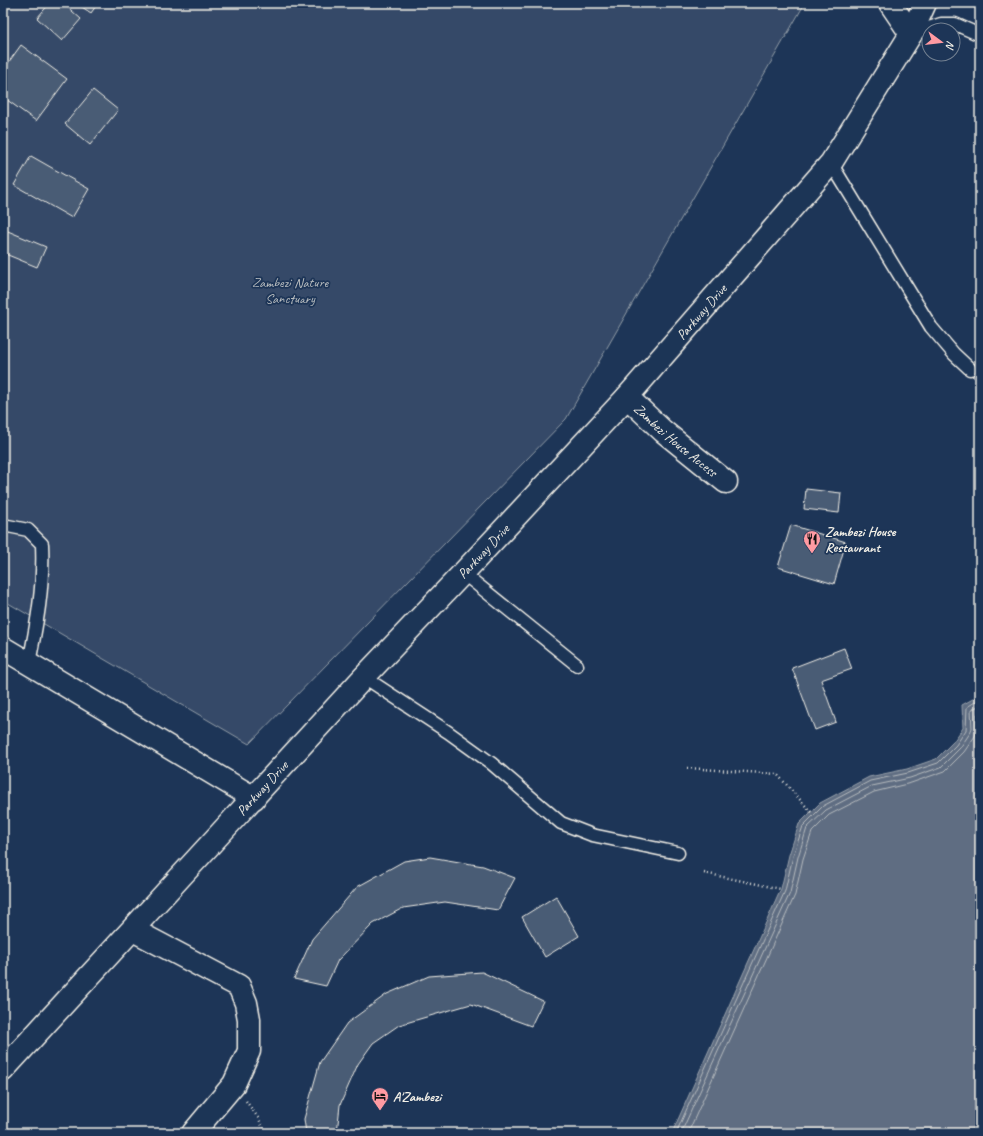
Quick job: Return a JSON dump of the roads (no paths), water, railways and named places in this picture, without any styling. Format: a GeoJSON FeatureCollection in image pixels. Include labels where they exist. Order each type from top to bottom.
{"type":"FeatureCollection","features":[{"type":"Feature","properties":{"kind":"street"},"geometry":{"type":"LineString","coordinates":[[890,3],[911,34]]}},
{"type":"Feature","properties":{"kind":"street","name":"Parkway Drive"},"geometry":{"type":"LineString","coordinates":[[3,1070],[364,677],[627,397],[831,163],[911,34],[925,3]]}},
{"type":"Feature","properties":{"kind":"street","name":"Zambezi House Access"},"geometry":{"type":"LineString","coordinates":[[627,397],[663,431],[726,482]]}},
{"type":"Feature","properties":{"kind":"street"},"geometry":{"type":"LineString","coordinates":[[3,648],[254,798]]}},
{"type":"Feature","properties":{"kind":"street"},"geometry":{"type":"LineString","coordinates":[[132,930],[239,986],[246,1003],[249,1019],[248,1051],[234,1084],[193,1133]]}},
{"type":"Feature","properties":{"kind":"lane"},"geometry":{"type":"LineString","coordinates":[[911,34],[941,24],[955,24],[980,35]]}},
{"type":"Feature","properties":{"kind":"lane"},"geometry":{"type":"LineString","coordinates":[[831,163],[931,327],[954,354],[970,369]]}},
{"type":"Feature","properties":{"kind":"lane"},"geometry":{"type":"LineString","coordinates":[[3,528],[8,526],[28,530],[42,544],[43,569],[40,604],[29,664]]}},
{"type":"Feature","properties":{"kind":"lane"},"geometry":{"type":"LineString","coordinates":[[463,573],[577,665]]}},
{"type":"Feature","properties":{"kind":"lane"},"geometry":{"type":"LineString","coordinates":[[364,677],[448,732],[491,763],[561,823],[592,836],[678,853]]}},
{"type":"Feature","properties":{"kind":"water"},"geometry":{"type":"Polygon","coordinates":[[[980,695],[980,1133],[672,1133],[781,889],[789,855],[799,824],[820,803],[869,777],[907,769],[936,759],[953,742],[963,728],[962,705],[980,695]]]}},
{"type":"Feature","properties":{"kind":"place","name":"Zambezi House Restaurant"},"geometry":{"type":"Point","coordinates":[812,554]}},
{"type":"Feature","properties":{"kind":"place","name":"A'Zambezi"},"geometry":{"type":"Point","coordinates":[380,1111]}},
{"type":"Feature","properties":{"kind":"park label","name":"Zambezi Nature Sanctuary"},"geometry":{"type":"Point","coordinates":[290,290]}}]}
